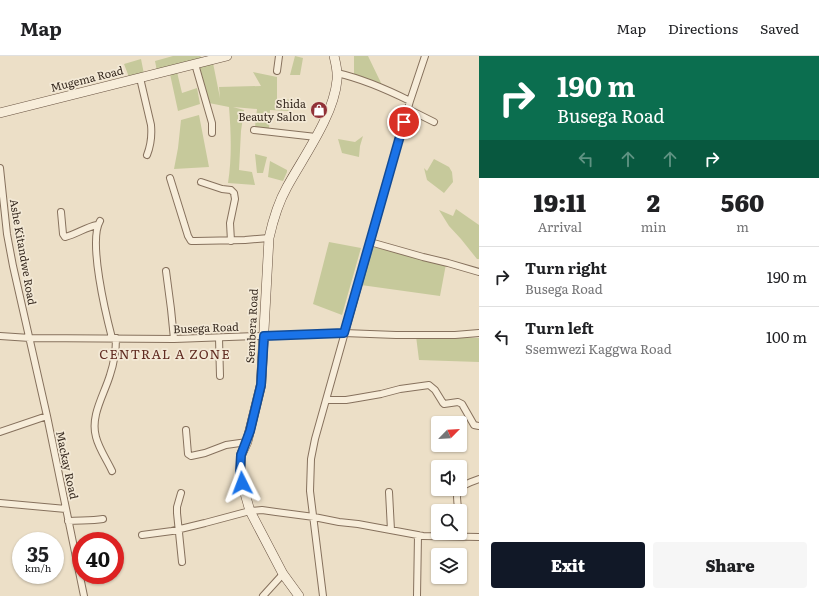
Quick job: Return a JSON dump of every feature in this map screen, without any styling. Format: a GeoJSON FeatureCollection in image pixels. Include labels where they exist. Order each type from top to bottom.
{"type":"FeatureCollection","features":[{"type":"Feature","properties":{"kind":"street","name":"Mugema Road"},"geometry":{"type":"LineString","coordinates":[[0,113],[227,56]]}},
{"type":"Feature","properties":{"kind":"street"},"geometry":{"type":"LineString","coordinates":[[277,71],[279,56]]}},
{"type":"Feature","properties":{"kind":"street","name":"Sembera Road"},"geometry":{"type":"LineString","coordinates":[[299,596],[283,574],[250,510],[240,472],[241,455],[247,442],[261,385],[269,238],[273,219],[286,188],[316,137],[329,110],[335,93],[337,81],[334,56]]}},
{"type":"Feature","properties":{"kind":"street"},"geometry":{"type":"LineString","coordinates":[[323,596],[310,491],[311,459],[344,333],[410,100],[425,56]]}},
{"type":"Feature","properties":{"kind":"street"},"geometry":{"type":"LineString","coordinates":[[195,64],[212,123],[212,133]]}},
{"type":"Feature","properties":{"kind":"street"},"geometry":{"type":"LineString","coordinates":[[337,73],[369,82],[410,100]]}},
{"type":"Feature","properties":{"kind":"street"},"geometry":{"type":"LineString","coordinates":[[140,78],[151,126],[150,148],[147,155]]}},
{"type":"Feature","properties":{"kind":"street"},"geometry":{"type":"LineString","coordinates":[[408,109],[434,122]]}},
{"type":"Feature","properties":{"kind":"street"},"geometry":{"type":"LineString","coordinates":[[254,130],[316,137]]}},
{"type":"Feature","properties":{"kind":"street","name":"Ashe Kitandwe Road"},"geometry":{"type":"LineString","coordinates":[[0,168],[1,190],[7,234],[30,338]]}},
{"type":"Feature","properties":{"kind":"street"},"geometry":{"type":"LineString","coordinates":[[170,178],[188,236],[191,241],[231,241],[269,238]]}},
{"type":"Feature","properties":{"kind":"street"},"geometry":{"type":"LineString","coordinates":[[201,182],[222,189],[231,190],[234,193],[235,199],[230,223],[231,241]]}},
{"type":"Feature","properties":{"kind":"street"},"geometry":{"type":"LineString","coordinates":[[61,212],[63,234],[65,237],[99,223],[96,243],[97,262],[106,311],[114,338],[115,355],[111,374],[97,409],[94,421],[96,437],[112,471]]}},
{"type":"Feature","properties":{"kind":"street"},"geometry":{"type":"LineString","coordinates":[[370,242],[479,272]]}},
{"type":"Feature","properties":{"kind":"street"},"geometry":{"type":"LineString","coordinates":[[166,271],[174,339]]}},
{"type":"Feature","properties":{"kind":"street","name":"Busega Road"},"geometry":{"type":"LineString","coordinates":[[0,336],[30,338],[174,339],[344,333],[396,335],[455,335],[479,333]]}},
{"type":"Feature","properties":{"kind":"street","name":"Mackay Road"},"geometry":{"type":"LineString","coordinates":[[30,338],[84,596]]}},
{"type":"Feature","properties":{"kind":"street"},"geometry":{"type":"LineString","coordinates":[[219,338],[220,376]]}},
{"type":"Feature","properties":{"kind":"street"},"geometry":{"type":"LineString","coordinates":[[326,400],[346,400],[381,394],[400,388],[429,385],[435,390],[444,404],[458,402],[462,404],[474,425],[479,426]]}},
{"type":"Feature","properties":{"kind":"street"},"geometry":{"type":"LineString","coordinates":[[0,432],[47,416]]}},
{"type":"Feature","properties":{"kind":"street"},"geometry":{"type":"LineString","coordinates":[[186,430],[188,454],[191,456],[205,453],[226,445],[247,442]]}},
{"type":"Feature","properties":{"kind":"street"},"geometry":{"type":"LineString","coordinates":[[458,504],[457,496],[459,490],[467,484],[479,479]]}},
{"type":"Feature","properties":{"kind":"street"},"geometry":{"type":"LineString","coordinates":[[389,492],[391,530]]}},
{"type":"Feature","properties":{"kind":"street"},"geometry":{"type":"LineString","coordinates":[[181,493],[177,512],[182,562]]}},
{"type":"Feature","properties":{"kind":"street"},"geometry":{"type":"LineString","coordinates":[[0,503],[66,509]]}},
{"type":"Feature","properties":{"kind":"street"},"geometry":{"type":"LineString","coordinates":[[142,535],[159,533],[205,523],[250,510],[262,510],[314,517],[418,535],[431,535]]}},
{"type":"Feature","properties":{"kind":"street"},"geometry":{"type":"LineString","coordinates":[[68,521],[103,519]]}},
{"type":"Feature","properties":{"kind":"street"},"geometry":{"type":"LineString","coordinates":[[417,596],[418,535]]}},
{"type":"Feature","properties":{"kind":"street"},"geometry":{"type":"LineString","coordinates":[[467,537],[479,538]]}},
{"type":"Feature","properties":{"kind":"street"},"geometry":{"type":"LineString","coordinates":[[263,596],[283,574]]}},
{"type":"Feature","properties":{"kind":"green space"},"geometry":{"type":"Polygon","coordinates":[[[173,56],[200,56],[202,58],[157,71],[155,61],[173,56]]]}},
{"type":"Feature","properties":{"kind":"green space"},"geometry":{"type":"Polygon","coordinates":[[[295,56],[303,58],[300,75],[290,75],[295,56]]]}},
{"type":"Feature","properties":{"kind":"green space"},"geometry":{"type":"Polygon","coordinates":[[[354,56],[368,56],[382,85],[354,75],[354,56]]]}},
{"type":"Feature","properties":{"kind":"green space"},"geometry":{"type":"Polygon","coordinates":[[[141,59],[144,74],[129,77],[124,64],[141,59]]]}},
{"type":"Feature","properties":{"kind":"green space"},"geometry":{"type":"Polygon","coordinates":[[[213,63],[220,98],[219,87],[261,86],[253,72],[277,77],[277,107],[280,99],[293,100],[289,111],[270,110],[269,130],[255,127],[257,109],[233,107],[244,110],[241,131],[239,170],[252,172],[255,185],[228,183],[231,145],[229,107],[209,103],[198,64],[213,63]]]}},
{"type":"Feature","properties":{"kind":"green space"},"geometry":{"type":"Polygon","coordinates":[[[177,72],[182,93],[197,88],[200,104],[178,111],[170,74],[177,72]]]}},
{"type":"Feature","properties":{"kind":"green space"},"geometry":{"type":"Polygon","coordinates":[[[199,115],[209,167],[174,169],[181,120],[199,115]]]}},
{"type":"Feature","properties":{"kind":"green space"},"geometry":{"type":"Polygon","coordinates":[[[363,136],[359,157],[342,153],[338,139],[355,142],[363,136]]]}},
{"type":"Feature","properties":{"kind":"green space"},"geometry":{"type":"Polygon","coordinates":[[[255,154],[267,157],[263,173],[257,173],[255,154]]]}},
{"type":"Feature","properties":{"kind":"green space"},"geometry":{"type":"Polygon","coordinates":[[[434,159],[449,167],[452,172],[453,182],[444,193],[427,180],[424,168],[427,171],[434,159]]]}},
{"type":"Feature","properties":{"kind":"green space"},"geometry":{"type":"Polygon","coordinates":[[[270,161],[287,170],[283,181],[268,177],[270,161]]]}},
{"type":"Feature","properties":{"kind":"green space"},"geometry":{"type":"Polygon","coordinates":[[[456,209],[479,225],[479,259],[477,259],[449,226],[439,210],[453,216],[456,209]]]}},
{"type":"Feature","properties":{"kind":"green space"},"geometry":{"type":"Polygon","coordinates":[[[329,242],[361,248],[342,315],[313,304],[329,242]]]}},
{"type":"Feature","properties":{"kind":"green space"},"geometry":{"type":"Polygon","coordinates":[[[373,247],[446,264],[440,296],[361,285],[373,247]]]}},
{"type":"Feature","properties":{"kind":"green space"},"geometry":{"type":"Polygon","coordinates":[[[416,336],[479,338],[479,362],[419,360],[416,336]]]}},
{"type":"Feature","properties":{"kind":"place","name":"Shida Beauty Salon"},"geometry":{"type":"Point","coordinates":[319,110]}},
{"type":"Feature","properties":{"kind":"district","name":"CENTRAL A ZONE"},"geometry":{"type":"Point","coordinates":[165,354]}},
{"type":"Feature","properties":{"kind":"route"},"geometry":{"type":"LineString","coordinates":[[242,483],[240,472],[241,455],[247,442],[261,385],[264,336],[344,333],[404,122]]}}]}
